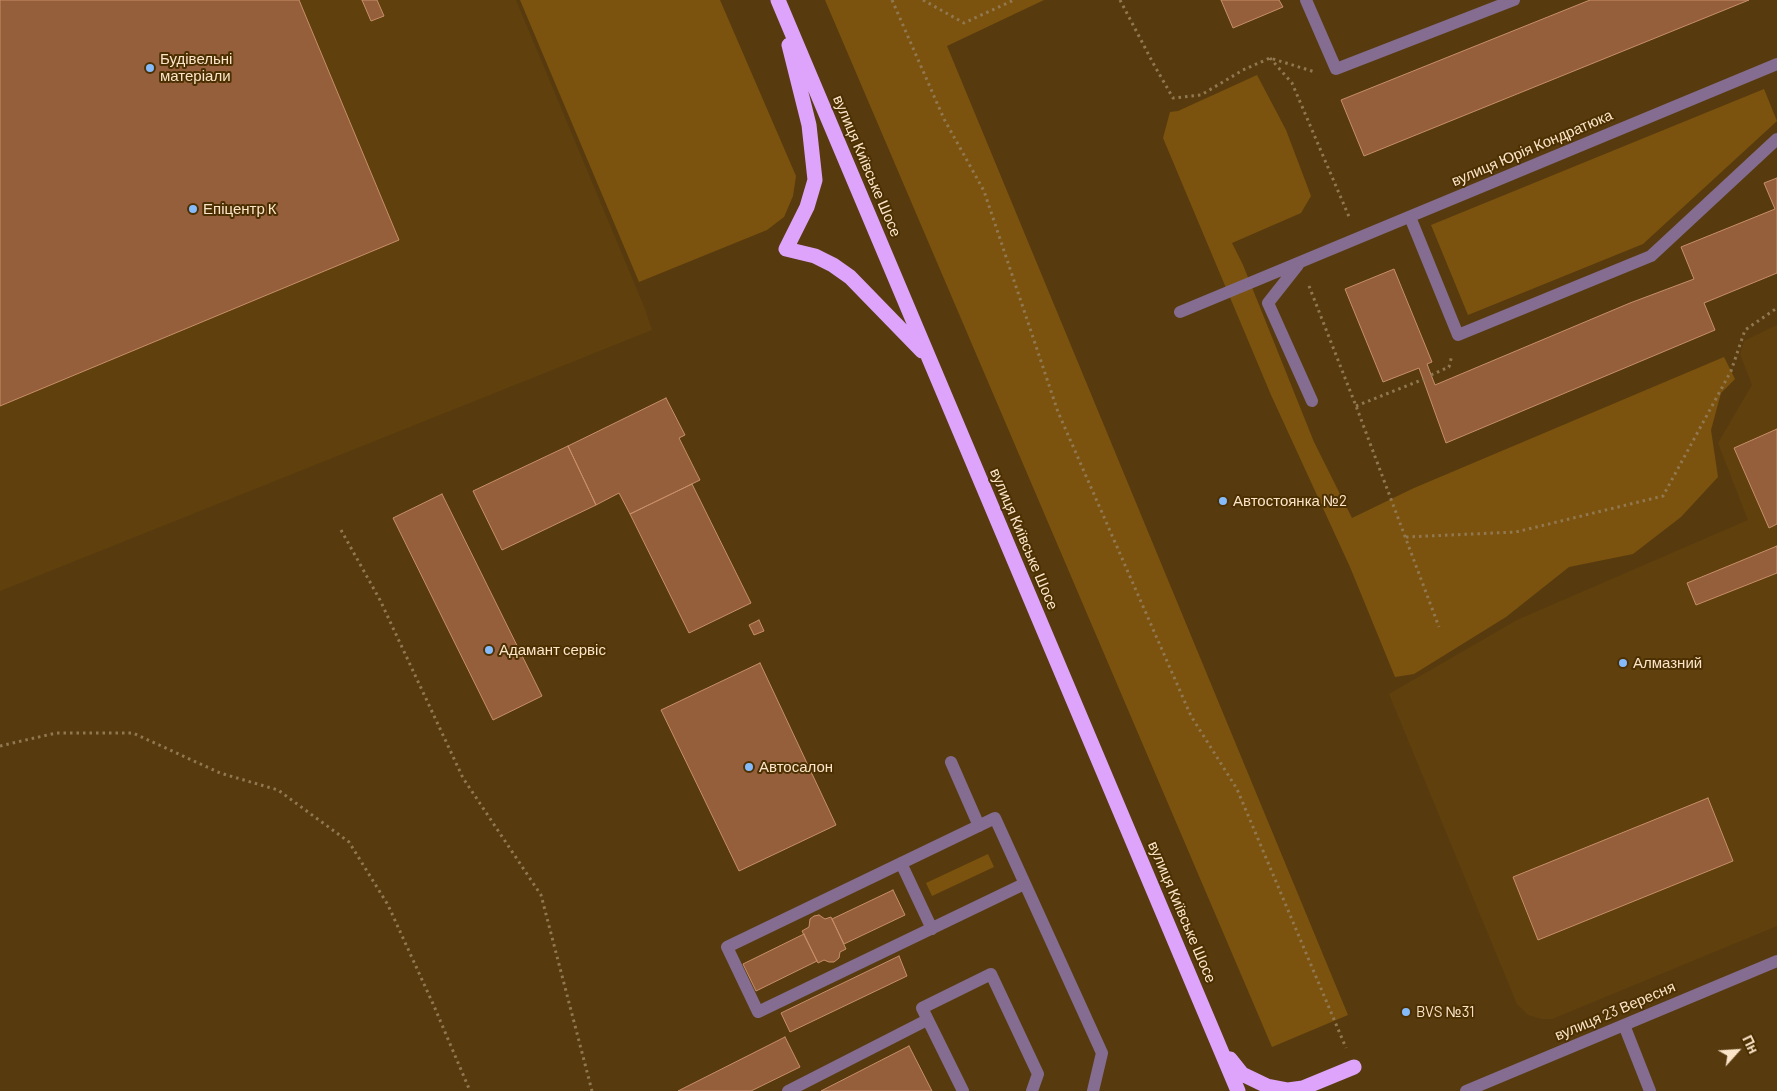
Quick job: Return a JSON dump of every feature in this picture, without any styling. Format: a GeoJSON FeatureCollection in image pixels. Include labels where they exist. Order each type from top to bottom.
{"type":"FeatureCollection","features":[{"type":"Feature","properties":{"kind":"highway","name":"вулиця Київське Шосе"},"geometry":{"type":"LineString","coordinates":[[778,0],[1238,1091]]}},
{"type":"Feature","properties":{"kind":"highway"},"geometry":{"type":"LineString","coordinates":[[778,0],[809,125],[815,180],[807,207],[786,249],[815,256],[833,265],[850,278],[929,357]]}},
{"type":"Feature","properties":{"kind":"highway"},"geometry":{"type":"LineString","coordinates":[[1217,1042],[1242,1074],[1267,1086],[1288,1090],[1303,1088],[1354,1067]]}},
{"type":"Feature","properties":{"kind":"street"},"geometry":{"type":"LineString","coordinates":[[1306,0],[1336,69],[1514,0]]}},
{"type":"Feature","properties":{"kind":"street","name":"вулиця Юрія Кондратюка"},"geometry":{"type":"LineString","coordinates":[[1180,312],[1777,64]]}},
{"type":"Feature","properties":{"kind":"street"},"geometry":{"type":"LineString","coordinates":[[1410,217],[1458,335],[1651,256],[1777,140]]}},
{"type":"Feature","properties":{"kind":"street"},"geometry":{"type":"LineString","coordinates":[[1300,263],[1268,303],[1312,401]]}},
{"type":"Feature","properties":{"kind":"street"},"geometry":{"type":"LineString","coordinates":[[951,762],[979,826]]}},
{"type":"Feature","properties":{"kind":"street"},"geometry":{"type":"LineString","coordinates":[[1024,884],[758,1012],[727,947],[994,818],[1102,1053],[1093,1091]]}},
{"type":"Feature","properties":{"kind":"street"},"geometry":{"type":"LineString","coordinates":[[901,863],[932,929]]}},
{"type":"Feature","properties":{"kind":"street","name":"вулиця 23 Вересня"},"geometry":{"type":"LineString","coordinates":[[1466,1091],[1777,961]]}},
{"type":"Feature","properties":{"kind":"street"},"geometry":{"type":"LineString","coordinates":[[963,1091],[922,1008],[991,974],[1038,1074],[1032,1091]]}},
{"type":"Feature","properties":{"kind":"street"},"geometry":{"type":"LineString","coordinates":[[788,1091],[927,1020]]}},
{"type":"Feature","properties":{"kind":"street"},"geometry":{"type":"LineString","coordinates":[[1624,1025],[1650,1091]]}},
{"type":"Feature","properties":{"kind":"path"},"geometry":{"type":"LineString","coordinates":[[892,0],[944,119],[984,191],[1058,412],[1191,716],[1237,789],[1354,1067]]}},
{"type":"Feature","properties":{"kind":"path"},"geometry":{"type":"LineString","coordinates":[[923,0],[964,24],[1014,0]]}},
{"type":"Feature","properties":{"kind":"path"},"geometry":{"type":"LineString","coordinates":[[1120,0],[1173,98],[1202,94],[1243,70],[1270,58],[1313,72],[1336,69]]}},
{"type":"Feature","properties":{"kind":"path"},"geometry":{"type":"LineString","coordinates":[[1270,58],[1292,83],[1358,239]]}},
{"type":"Feature","properties":{"kind":"path"},"geometry":{"type":"LineString","coordinates":[[1300,263],[1439,627]]}},
{"type":"Feature","properties":{"kind":"path"},"geometry":{"type":"LineString","coordinates":[[1406,537],[1516,532],[1663,496],[1731,371],[1745,330],[1777,308]]}},
{"type":"Feature","properties":{"kind":"path"},"geometry":{"type":"LineString","coordinates":[[1431,375],[1449,367],[1458,335]]}},
{"type":"Feature","properties":{"kind":"path"},"geometry":{"type":"LineString","coordinates":[[1356,406],[1424,379]]}},
{"type":"Feature","properties":{"kind":"path"},"geometry":{"type":"LineString","coordinates":[[341,530],[380,600],[463,778],[541,895],[592,1091]]}},
{"type":"Feature","properties":{"kind":"path"},"geometry":{"type":"LineString","coordinates":[[0,746],[56,733],[133,733],[220,773],[278,790],[317,818],[349,842],[388,904],[470,1091]]}},
{"type":"Feature","properties":{"kind":"shaded area"},"geometry":{"type":"Polygon","coordinates":[[[0,0],[516,0],[645,309],[652,330],[0,591],[0,0]]]}},
{"type":"Feature","properties":{"kind":"shaded area"},"geometry":{"type":"Polygon","coordinates":[[[520,0],[720,0],[796,176],[793,196],[784,217],[767,230],[639,282],[520,0]]]}},
{"type":"Feature","properties":{"kind":"shaded area"},"geometry":{"type":"Polygon","coordinates":[[[825,0],[1044,0],[947,46],[1348,1015],[1272,1047],[825,0]]]}},
{"type":"Feature","properties":{"kind":"shaded area"},"geometry":{"type":"Polygon","coordinates":[[[1257,75],[1286,130],[1311,196],[1301,213],[1232,243],[1243,265],[1314,442],[1352,518],[1414,488],[1724,357],[1735,379],[1721,393],[1711,430],[1718,477],[1681,517],[1633,554],[1569,567],[1506,617],[1414,674],[1395,677],[1350,567],[1271,395],[1163,138],[1170,112],[1178,111],[1257,75]]]}},
{"type":"Feature","properties":{"kind":"shaded area"},"geometry":{"type":"Polygon","coordinates":[[[1764,89],[1777,121],[1643,244],[1468,315],[1431,225],[1764,89]]]}},
{"type":"Feature","properties":{"kind":"shaded area","name":"Алмазний"},"geometry":{"type":"Polygon","coordinates":[[[1777,325],[1777,926],[1552,1019],[1542,1019],[1528,1015],[1517,1004],[1389,694],[1517,620],[1748,520],[1718,443],[1752,385],[1740,354],[1744,341],[1777,325]]]}},
{"type":"Feature","properties":{"kind":"shaded area"},"geometry":{"type":"Polygon","coordinates":[[[988,854],[994,867],[932,896],[926,883],[988,854]]]}},
{"type":"Feature","properties":{"kind":"building","name":"Епіцентр К"},"geometry":{"type":"Polygon","coordinates":[[[0,0],[299,0],[399,240],[0,406],[0,0]]]}},
{"type":"Feature","properties":{"kind":"building"},"geometry":{"type":"Polygon","coordinates":[[[362,0],[377,0],[384,16],[371,21],[362,0]]]}},
{"type":"Feature","properties":{"kind":"building"},"geometry":{"type":"Polygon","coordinates":[[[1221,0],[1279,0],[1283,7],[1233,28],[1221,0]]]}},
{"type":"Feature","properties":{"kind":"building"},"geometry":{"type":"Polygon","coordinates":[[[1590,0],[1749,0],[1364,156],[1341,100],[1590,0]]]}},
{"type":"Feature","properties":{"kind":"building"},"geometry":{"type":"Polygon","coordinates":[[[1777,178],[1777,273],[1704,303],[1715,330],[1446,443],[1419,368],[1383,382],[1345,289],[1394,269],[1432,362],[1427,364],[1435,385],[1630,303],[1694,279],[1681,247],[1775,209],[1764,183],[1777,178]]]}},
{"type":"Feature","properties":{"kind":"building"},"geometry":{"type":"Polygon","coordinates":[[[666,398],[685,435],[679,438],[700,480],[630,514],[619,493],[596,505],[568,446],[666,398]]]}},
{"type":"Feature","properties":{"kind":"building"},"geometry":{"type":"Polygon","coordinates":[[[1777,429],[1777,524],[1769,528],[1734,448],[1777,429]]]}},
{"type":"Feature","properties":{"kind":"building"},"geometry":{"type":"Polygon","coordinates":[[[568,446],[596,505],[502,550],[473,491],[568,446]]]}},
{"type":"Feature","properties":{"kind":"building"},"geometry":{"type":"Polygon","coordinates":[[[692,484],[751,603],[689,633],[630,514],[692,484]]]}},
{"type":"Feature","properties":{"kind":"building","name":"Адамант сервіс"},"geometry":{"type":"Polygon","coordinates":[[[442,494],[542,696],[493,720],[393,518],[442,494]]]}},
{"type":"Feature","properties":{"kind":"building"},"geometry":{"type":"Polygon","coordinates":[[[1777,546],[1777,573],[1696,605],[1687,583],[1777,546]]]}},
{"type":"Feature","properties":{"kind":"building"},"geometry":{"type":"Polygon","coordinates":[[[759,620],[764,631],[754,635],[749,625],[759,620]]]}},
{"type":"Feature","properties":{"kind":"building","name":"Автосалон"},"geometry":{"type":"Polygon","coordinates":[[[760,663],[836,825],[739,871],[661,710],[760,663]]]}},
{"type":"Feature","properties":{"kind":"building"},"geometry":{"type":"Polygon","coordinates":[[[1708,798],[1733,861],[1538,940],[1513,877],[1708,798]]]}},
{"type":"Feature","properties":{"kind":"building"},"geometry":{"type":"Polygon","coordinates":[[[893,890],[905,915],[844,944],[832,919],[893,890]]]}},
{"type":"Feature","properties":{"kind":"building"},"geometry":{"type":"Polygon","coordinates":[[[819,915],[825,919],[831,917],[846,949],[840,952],[839,958],[834,962],[824,960],[818,963],[802,931],[809,927],[810,919],[819,915]]]}},
{"type":"Feature","properties":{"kind":"building"},"geometry":{"type":"Polygon","coordinates":[[[804,934],[817,961],[756,991],[743,964],[804,934]]]}},
{"type":"Feature","properties":{"kind":"building"},"geometry":{"type":"Polygon","coordinates":[[[899,956],[907,976],[790,1032],[781,1013],[899,956]]]}},
{"type":"Feature","properties":{"kind":"building"},"geometry":{"type":"Polygon","coordinates":[[[785,1037],[800,1067],[751,1091],[678,1091],[785,1037]]]}},
{"type":"Feature","properties":{"kind":"building"},"geometry":{"type":"Polygon","coordinates":[[[909,1046],[932,1091],[821,1091],[909,1046]]]}},
{"type":"Feature","properties":{"kind":"place","name":"Будівельні матеріали"},"geometry":{"type":"Point","coordinates":[150,68]}},
{"type":"Feature","properties":{"kind":"place","name":"Епіцентр К"},"geometry":{"type":"Point","coordinates":[193,209]}},
{"type":"Feature","properties":{"kind":"place","name":"Автостоянка №2"},"geometry":{"type":"Point","coordinates":[1223,501]}},
{"type":"Feature","properties":{"kind":"place","name":"Адамант сервіс"},"geometry":{"type":"Point","coordinates":[489,650]}},
{"type":"Feature","properties":{"kind":"place","name":"Алмазний"},"geometry":{"type":"Point","coordinates":[1623,663]}},
{"type":"Feature","properties":{"kind":"place","name":"Автосалон"},"geometry":{"type":"Point","coordinates":[749,767]}},
{"type":"Feature","properties":{"kind":"place","name":"BVS №31"},"geometry":{"type":"Point","coordinates":[1406,1012]}}]}
